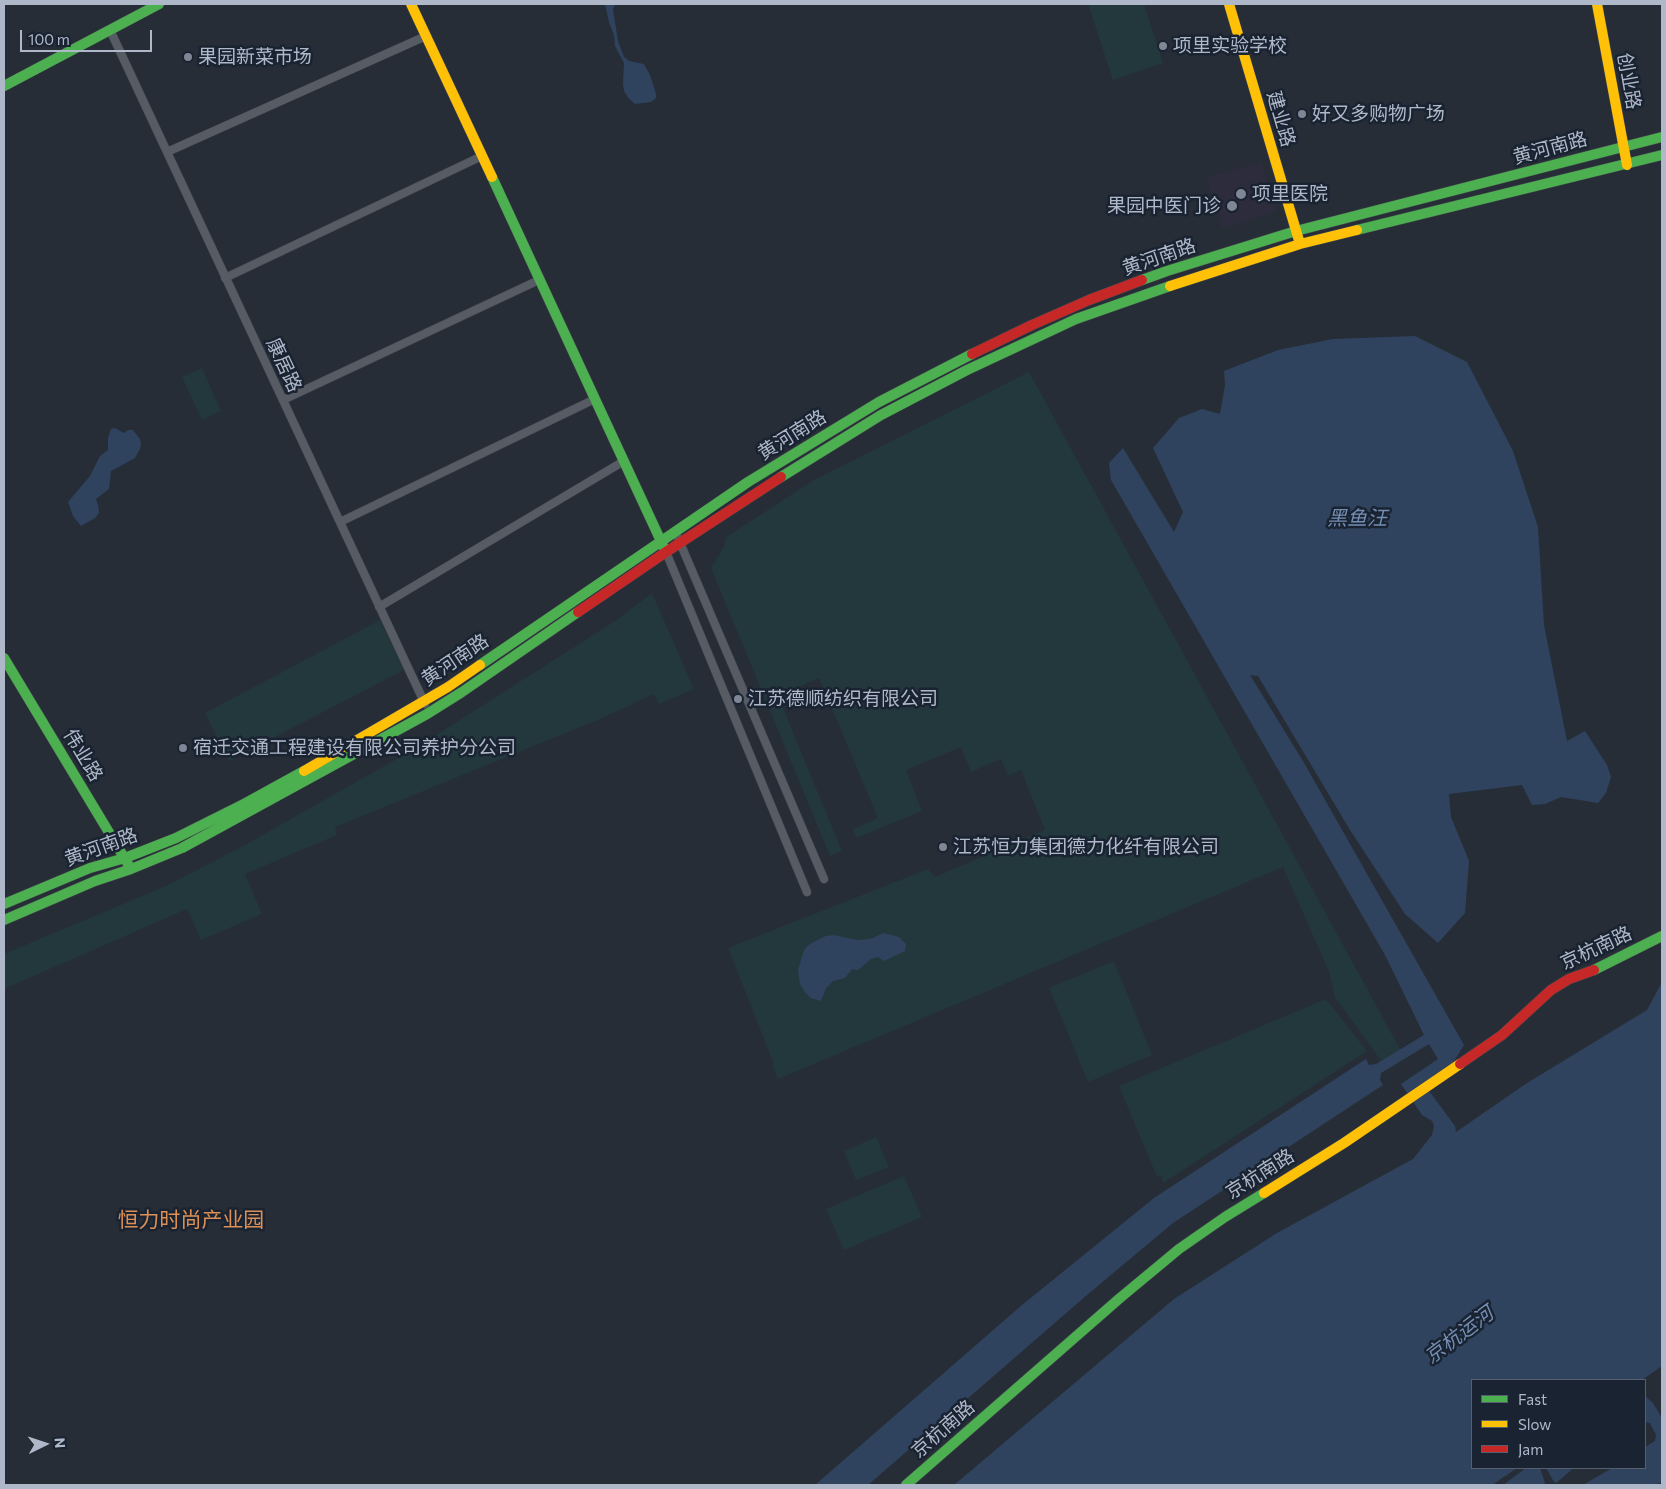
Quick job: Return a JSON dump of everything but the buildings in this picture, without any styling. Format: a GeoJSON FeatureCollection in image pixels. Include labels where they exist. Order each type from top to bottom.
{"type":"FeatureCollection","features":[{"type":"Feature","properties":{"kind":"main road"},"geometry":{"type":"LineString","coordinates":[[4,86],[159,4]]}},
{"type":"Feature","properties":{"kind":"main road"},"geometry":{"type":"LineString","coordinates":[[411,4],[666,552]]}},
{"type":"Feature","properties":{"kind":"main road","name":"建业路"},"geometry":{"type":"LineString","coordinates":[[1229,4],[1300,244]]}},
{"type":"Feature","properties":{"kind":"main road","name":"创业路"},"geometry":{"type":"LineString","coordinates":[[1597,4],[1627,165]]}},
{"type":"Feature","properties":{"kind":"main road","name":"黄河南路"},"geometry":{"type":"LineString","coordinates":[[4,904],[90,868],[125,858],[176,838],[244,804],[424,702],[748,482],[871,406],[994,343],[1089,300],[1168,271],[1296,232],[1662,137]]}},
{"type":"Feature","properties":{"kind":"main road","name":"黄河南路"},"geometry":{"type":"LineString","coordinates":[[4,920],[95,881],[132,869],[182,848],[430,713],[680,542],[806,460],[872,420],[967,370],[1076,319],[1204,274],[1300,244],[1662,156]]}},
{"type":"Feature","properties":{"kind":"main road","name":"伟业路"},"geometry":{"type":"LineString","coordinates":[[4,658],[132,869]]}},
{"type":"Feature","properties":{"kind":"main road","name":"京杭南路"},"geometry":{"type":"LineString","coordinates":[[906,1485],[1120,1298],[1179,1249],[1225,1217],[1344,1143],[1502,1035],[1551,990],[1569,979],[1597,969],[1662,936]]}},
{"type":"Feature","properties":{"kind":"street","name":"康居路"},"geometry":{"type":"LineString","coordinates":[[110,30],[430,713]]}},
{"type":"Feature","properties":{"kind":"street"},"geometry":{"type":"LineString","coordinates":[[167,152],[426,36]]}},
{"type":"Feature","properties":{"kind":"street"},"geometry":{"type":"LineString","coordinates":[[225,278],[482,156]]}},
{"type":"Feature","properties":{"kind":"street"},"geometry":{"type":"LineString","coordinates":[[282,400],[540,280]]}},
{"type":"Feature","properties":{"kind":"street"},"geometry":{"type":"LineString","coordinates":[[340,522],[595,399]]}},
{"type":"Feature","properties":{"kind":"street"},"geometry":{"type":"LineString","coordinates":[[379,607],[624,461]]}},
{"type":"Feature","properties":{"kind":"street"},"geometry":{"type":"LineString","coordinates":[[675,531],[824,879]]}},
{"type":"Feature","properties":{"kind":"street"},"geometry":{"type":"LineString","coordinates":[[666,552],[807,892]]}},
{"type":"Feature","properties":{"kind":"shaded area","name":"项里医院"},"geometry":{"type":"Polygon","coordinates":[[[1262,162],[1276,211],[1222,229],[1207,177],[1262,162]]]}},
{"type":"Feature","properties":{"kind":"green space"},"geometry":{"type":"Polygon","coordinates":[[[1088,4],[1144,4],[1163,63],[1113,80],[1088,4]]]}},
{"type":"Feature","properties":{"kind":"green space"},"geometry":{"type":"Polygon","coordinates":[[[202,368],[221,411],[202,420],[182,377],[202,368]]]}},
{"type":"Feature","properties":{"kind":"green space"},"geometry":{"type":"Polygon","coordinates":[[[1029,372],[1405,1058],[1387,1069],[1335,997],[1329,972],[1283,867],[778,1079],[772,1066],[774,1064],[728,948],[928,869],[935,877],[1045,830],[1021,770],[1008,776],[1001,759],[971,772],[961,747],[906,770],[922,811],[856,838],[853,829],[878,818],[819,678],[778,696],[842,851],[830,856],[711,568],[725,545],[725,538],[814,480],[1029,372]]]}},
{"type":"Feature","properties":{"kind":"green space"},"geometry":{"type":"Polygon","coordinates":[[[652,593],[694,689],[659,704],[654,694],[600,719],[335,827],[337,835],[245,874],[262,914],[201,940],[187,909],[4,989],[4,954],[166,886],[245,845],[416,748],[615,621],[652,593]]]}},
{"type":"Feature","properties":{"kind":"green space"},"geometry":{"type":"Polygon","coordinates":[[[380,620],[404,670],[229,761],[205,713],[380,620]]]}},
{"type":"Feature","properties":{"kind":"green space"},"geometry":{"type":"Polygon","coordinates":[[[1114,961],[1152,1055],[1088,1082],[1049,988],[1114,961]]]}},
{"type":"Feature","properties":{"kind":"green space"},"geometry":{"type":"Polygon","coordinates":[[[1326,999],[1367,1051],[1163,1183],[1161,1175],[1157,1177],[1119,1086],[1326,999]]]}},
{"type":"Feature","properties":{"kind":"green space"},"geometry":{"type":"Polygon","coordinates":[[[876,1137],[889,1167],[856,1180],[844,1151],[876,1137]]]}},
{"type":"Feature","properties":{"kind":"green space"},"geometry":{"type":"Polygon","coordinates":[[[904,1176],[922,1217],[844,1250],[826,1209],[904,1176]]]}},
{"type":"Feature","properties":{"kind":"water"},"geometry":{"type":"Polygon","coordinates":[[[605,4],[615,4],[613,10],[618,41],[624,57],[629,61],[644,64],[650,75],[656,94],[656,98],[651,102],[635,104],[624,91],[624,63],[615,46],[614,35],[605,4]]]}},
{"type":"Feature","properties":{"kind":"water"},"geometry":{"type":"Polygon","coordinates":[[[1415,336],[1467,362],[1513,451],[1538,527],[1544,625],[1567,741],[1585,731],[1607,765],[1611,777],[1606,793],[1598,803],[1561,797],[1545,804],[1532,805],[1522,785],[1449,794],[1451,817],[1469,861],[1465,913],[1438,943],[1405,914],[1350,830],[1258,676],[1250,675],[1303,761],[1464,1045],[1451,1066],[1424,1084],[1455,1126],[1456,1132],[1527,1083],[1647,1010],[1662,982],[1662,1366],[1643,1379],[1471,1379],[1471,1469],[1516,1469],[1492,1485],[954,1485],[1174,1299],[1277,1233],[1413,1159],[1432,1135],[1434,1126],[1432,1121],[1422,1115],[1401,1084],[1438,1059],[1429,1044],[1381,1073],[1380,1080],[1383,1085],[1173,1223],[868,1485],[815,1485],[1022,1305],[1154,1198],[1366,1059],[1369,1065],[1376,1064],[1424,1035],[1385,955],[1111,480],[1109,463],[1123,448],[1174,532],[1183,512],[1153,448],[1179,418],[1202,409],[1220,414],[1225,385],[1224,371],[1278,350],[1333,339],[1415,336]]]}},
{"type":"Feature","properties":{"kind":"water"},"geometry":{"type":"Polygon","coordinates":[[[115,428],[124,433],[128,430],[133,430],[140,439],[140,449],[135,458],[111,471],[109,489],[96,499],[99,513],[95,518],[81,526],[73,516],[68,502],[90,476],[100,456],[108,450],[108,438],[111,429],[115,428]]]}},
{"type":"Feature","properties":{"kind":"water"},"geometry":{"type":"Polygon","coordinates":[[[884,933],[899,937],[906,944],[905,951],[884,961],[878,957],[871,959],[858,970],[852,969],[845,978],[833,981],[826,988],[821,1001],[811,998],[804,991],[800,984],[798,970],[804,950],[810,944],[826,936],[834,935],[857,940],[870,939],[884,933]]]}},
{"type":"Feature","properties":{"kind":"water"},"geometry":{"type":"Polygon","coordinates":[[[1646,1397],[1653,1403],[1662,1418],[1662,1482],[1655,1485],[1583,1485],[1610,1469],[1646,1469],[1646,1446],[1655,1441],[1656,1435],[1650,1423],[1646,1422],[1646,1397]]]}},
{"type":"Feature","properties":{"kind":"water"},"geometry":{"type":"Polygon","coordinates":[[[1525,1469],[1540,1469],[1545,1483],[1544,1485],[1503,1485],[1525,1469]]]}},
{"type":"Feature","properties":{"kind":"water"},"geometry":{"type":"Polygon","coordinates":[[[1547,1469],[1572,1469],[1556,1483],[1547,1469]]]}},
{"type":"Feature","properties":{"kind":"traffic: fast"},"geometry":{"type":"LineString","coordinates":[[4,86],[159,4]]}},
{"type":"Feature","properties":{"kind":"traffic: fast"},"geometry":{"type":"LineString","coordinates":[[1142,280],[1296,231],[1662,137]]}},
{"type":"Feature","properties":{"kind":"traffic: fast"},"geometry":{"type":"LineString","coordinates":[[1357,230],[1662,155]]}},
{"type":"Feature","properties":{"kind":"traffic: fast"},"geometry":{"type":"LineString","coordinates":[[492,177],[666,552]]}},
{"type":"Feature","properties":{"kind":"traffic: fast"},"geometry":{"type":"LineString","coordinates":[[781,477],[881,415],[967,370],[1076,319],[1170,286]]}},
{"type":"Feature","properties":{"kind":"traffic: fast"},"geometry":{"type":"LineString","coordinates":[[480,665],[748,482],[879,402],[972,354]]}},
{"type":"Feature","properties":{"kind":"traffic: fast"},"geometry":{"type":"LineString","coordinates":[[4,920],[95,881],[131,869],[182,848],[427,714],[578,612]]}},
{"type":"Feature","properties":{"kind":"traffic: fast"},"geometry":{"type":"LineString","coordinates":[[4,658],[131,869]]}},
{"type":"Feature","properties":{"kind":"traffic: fast"},"geometry":{"type":"LineString","coordinates":[[4,904],[90,868],[125,858],[176,838],[304,771]]}},
{"type":"Feature","properties":{"kind":"traffic: fast"},"geometry":{"type":"LineString","coordinates":[[1594,970],[1662,936]]}},
{"type":"Feature","properties":{"kind":"traffic: fast"},"geometry":{"type":"LineString","coordinates":[[906,1485],[1120,1298],[1179,1249],[1264,1193]]}},
{"type":"Feature","properties":{"kind":"traffic: slow"},"geometry":{"type":"LineString","coordinates":[[411,4],[492,177]]}},
{"type":"Feature","properties":{"kind":"traffic: slow"},"geometry":{"type":"LineString","coordinates":[[1229,4],[1300,244]]}},
{"type":"Feature","properties":{"kind":"traffic: slow"},"geometry":{"type":"LineString","coordinates":[[1597,4],[1627,165]]}},
{"type":"Feature","properties":{"kind":"traffic: slow"},"geometry":{"type":"LineString","coordinates":[[1170,286],[1300,244],[1357,230]]}},
{"type":"Feature","properties":{"kind":"traffic: slow"},"geometry":{"type":"LineString","coordinates":[[304,771],[448,687],[480,665]]}},
{"type":"Feature","properties":{"kind":"traffic: slow"},"geometry":{"type":"LineString","coordinates":[[1264,1193],[1344,1143],[1460,1064]]}},
{"type":"Feature","properties":{"kind":"traffic: jam"},"geometry":{"type":"LineString","coordinates":[[972,354],[1089,300],[1142,280]]}},
{"type":"Feature","properties":{"kind":"traffic: jam"},"geometry":{"type":"LineString","coordinates":[[578,612],[781,477]]}},
{"type":"Feature","properties":{"kind":"traffic: jam"},"geometry":{"type":"LineString","coordinates":[[1460,1064],[1502,1035],[1551,990],[1569,979],[1594,970]]}},
{"type":"Feature","properties":{"kind":"place","name":"项里实验学校"},"geometry":{"type":"Point","coordinates":[1163,46]}},
{"type":"Feature","properties":{"kind":"place","name":"果园新菜市场"},"geometry":{"type":"Point","coordinates":[188,57]}},
{"type":"Feature","properties":{"kind":"place","name":"好又多购物广场"},"geometry":{"type":"Point","coordinates":[1302,114]}},
{"type":"Feature","properties":{"kind":"place","name":"项里医院"},"geometry":{"type":"Point","coordinates":[1241,194]}},
{"type":"Feature","properties":{"kind":"place","name":"果园中医门诊"},"geometry":{"type":"Point","coordinates":[1232,206]}},
{"type":"Feature","properties":{"kind":"place","name":"江苏德顺纺织有限公司"},"geometry":{"type":"Point","coordinates":[738,699]}},
{"type":"Feature","properties":{"kind":"place","name":"宿迁交通工程建设有限公司养护分公司"},"geometry":{"type":"Point","coordinates":[183,748]}},
{"type":"Feature","properties":{"kind":"place","name":"江苏恒力集团德力化纤有限公司"},"geometry":{"type":"Point","coordinates":[943,847]}},
{"type":"Feature","properties":{"kind":"district","name":"恒力时尚产业园"},"geometry":{"type":"Point","coordinates":[191,1220]}},
{"type":"Feature","properties":{"kind":"water label","name":"黑鱼汪"},"geometry":{"type":"Point","coordinates":[1357,518]}},
{"type":"Feature","properties":{"kind":"water label","name":"京杭运河"},"geometry":{"type":"Point","coordinates":[1459,1335]}}]}
